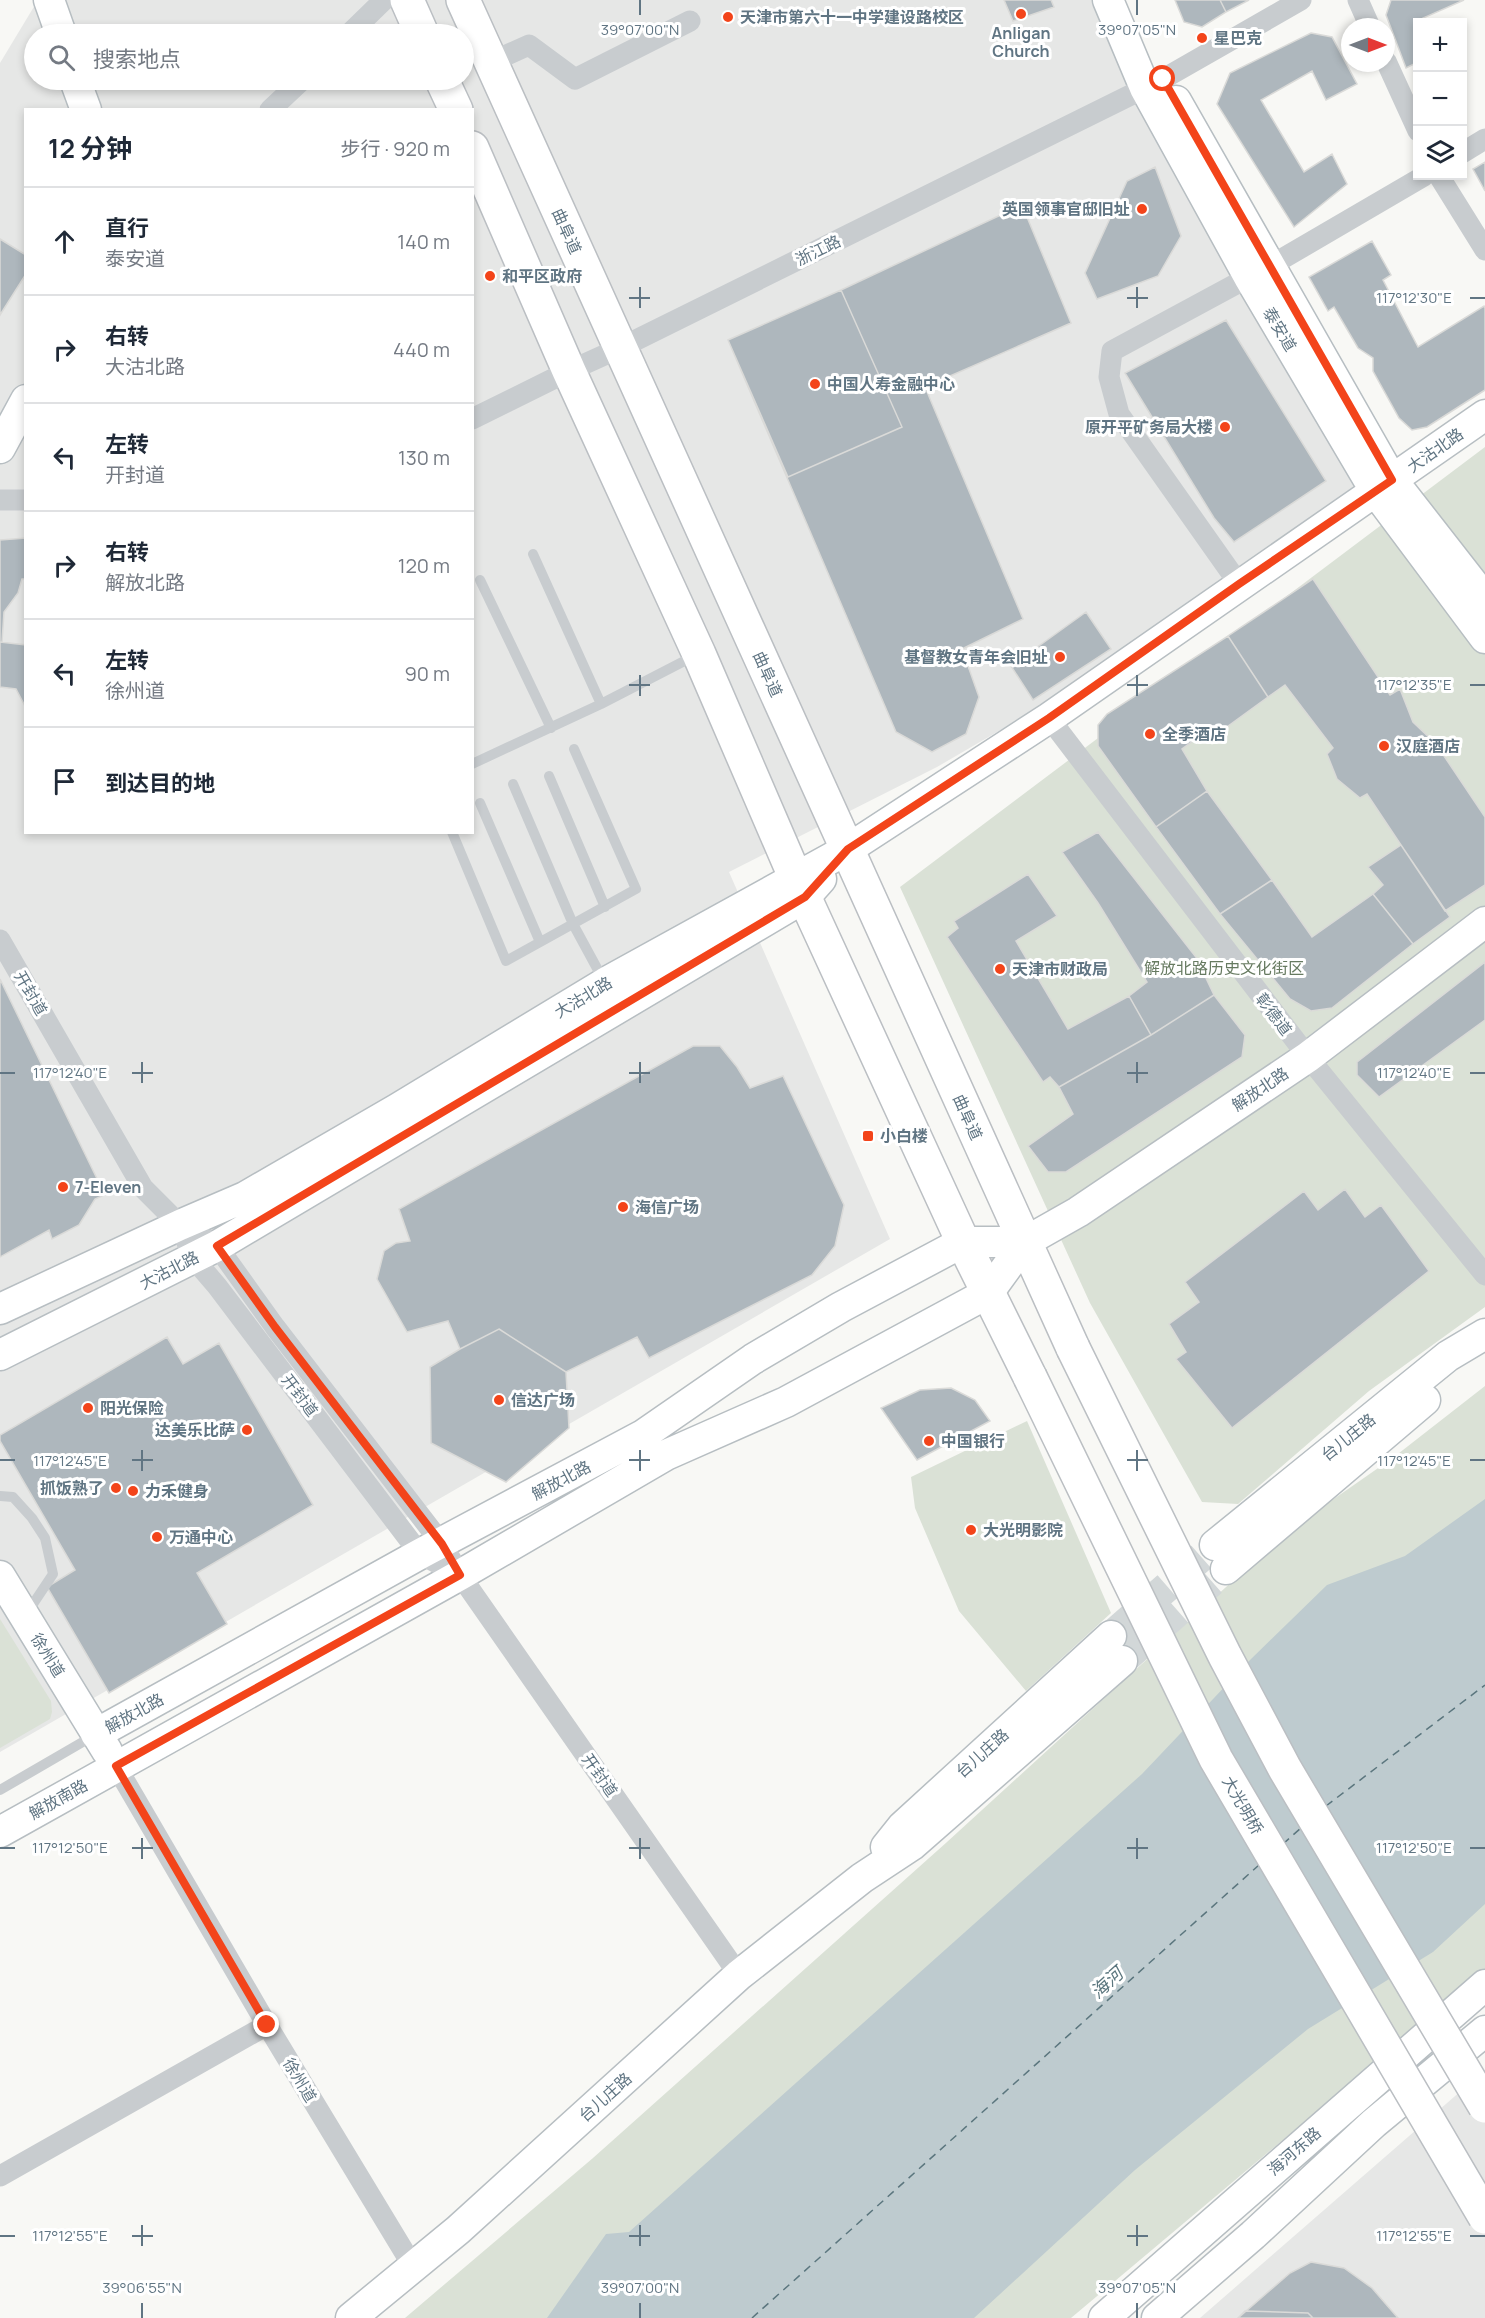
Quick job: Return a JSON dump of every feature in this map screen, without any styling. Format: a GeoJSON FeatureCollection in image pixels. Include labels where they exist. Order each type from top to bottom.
{"type":"FeatureCollection","features":[{"type":"Feature","properties":{"kind":"main road"},"geometry":{"type":"LineString","coordinates":[[50,0],[58,24]]}},
{"type":"Feature","properties":{"kind":"main road"},"geometry":{"type":"LineString","coordinates":[[407,0],[418,24]]}},
{"type":"Feature","properties":{"kind":"main road","name":"曲阜道"},"geometry":{"type":"LineString","coordinates":[[463,0],[474,24]]}},
{"type":"Feature","properties":{"kind":"main road","name":"泰安道"},"geometry":{"type":"LineString","coordinates":[[1108,0],[1260,272],[1384,486],[1485,638]]}},
{"type":"Feature","properties":{"kind":"main road","name":"泰安道"},"geometry":{"type":"LineString","coordinates":[[1129,0],[1154,83]]}},
{"type":"Feature","properties":{"kind":"main road","name":"曲阜道"},"geometry":{"type":"LineString","coordinates":[[474,24],[1073,1348],[1193,1593],[1280,1758],[1485,2106]]}},
{"type":"Feature","properties":{"kind":"main road"},"geometry":{"type":"LineString","coordinates":[[79,90],[85,108]]}},
{"type":"Feature","properties":{"kind":"main road"},"geometry":{"type":"LineString","coordinates":[[447,90],[455,108]]}},
{"type":"Feature","properties":{"kind":"main road"},"geometry":{"type":"LineString","coordinates":[[474,153],[569,371],[699,654],[801,888],[988,1293]]}},
{"type":"Feature","properties":{"kind":"main road"},"geometry":{"type":"LineString","coordinates":[[0,448],[24,404]]}},
{"type":"Feature","properties":{"kind":"main road","name":"大沽北路"},"geometry":{"type":"LineString","coordinates":[[0,1355],[205,1252],[801,888],[848,849],[1049,718],[1485,415]]}},
{"type":"Feature","properties":{"kind":"main road","name":"泰安道"},"geometry":{"type":"LineString","coordinates":[[1384,486],[1485,599]]}},
{"type":"Feature","properties":{"kind":"main road","name":"大沽北路"},"geometry":{"type":"LineString","coordinates":[[0,1309],[245,1197],[397,1109],[605,983],[801,888]]}},
{"type":"Feature","properties":{"kind":"main road","name":"解放北路"},"geometry":{"type":"LineString","coordinates":[[116,1766],[460,1575],[666,1455],[786,1402],[837,1376],[921,1327],[988,1293],[1025,1242],[1078,1212],[1308,1057],[1485,922]]}},
{"type":"Feature","properties":{"kind":"main road","name":"解放北路"},"geometry":{"type":"LineString","coordinates":[[96,1734],[643,1435],[753,1359],[841,1307],[963,1242],[1025,1242]]}},
{"type":"Feature","properties":{"kind":"main road","name":"大光明桥"},"geometry":{"type":"LineString","coordinates":[[988,1293],[1216,1758],[1485,2217]]}},
{"type":"Feature","properties":{"kind":"main road","name":"台儿庄路"},"geometry":{"type":"LineString","coordinates":[[1485,1334],[1448,1356],[1220,1557],[1459,1371],[1485,1346]]}},
{"type":"Feature","properties":{"kind":"main road","name":"徐州道"},"geometry":{"type":"LineString","coordinates":[[0,1576],[116,1766]]}},
{"type":"Feature","properties":{"kind":"main road","name":"台儿庄路"},"geometry":{"type":"LineString","coordinates":[[351,2318],[458,2230],[739,1975],[862,1878],[902,1827],[1116,1648]]}},
{"type":"Feature","properties":{"kind":"main road","name":"解放南路"},"geometry":{"type":"LineString","coordinates":[[0,1832],[116,1766]]}},
{"type":"Feature","properties":{"kind":"main road","name":"海河东路"},"geometry":{"type":"LineString","coordinates":[[1104,2318],[1485,1984]]}},
{"type":"Feature","properties":{"kind":"main road","name":"海河东路"},"geometry":{"type":"LineString","coordinates":[[1157,2318],[1253,2235],[1374,2123],[1485,2031]]}},
{"type":"Feature","properties":{"kind":"street"},"geometry":{"type":"LineString","coordinates":[[359,24],[384,0]]}},
{"type":"Feature","properties":{"kind":"street","name":"浙江路"},"geometry":{"type":"LineString","coordinates":[[474,418],[1154,83],[1301,0]]}},
{"type":"Feature","properties":{"kind":"street"},"geometry":{"type":"LineString","coordinates":[[1358,0],[1367,18]]}},
{"type":"Feature","properties":{"kind":"street"},"geometry":{"type":"LineString","coordinates":[[491,62],[529,45],[575,79],[690,21]]}},
{"type":"Feature","properties":{"kind":"street"},"geometry":{"type":"LineString","coordinates":[[1391,72],[1416,126]]}},
{"type":"Feature","properties":{"kind":"street"},"geometry":{"type":"LineString","coordinates":[[272,108],[291,90]]}},
{"type":"Feature","properties":{"kind":"street"},"geometry":{"type":"LineString","coordinates":[[1467,150],[1485,139]]}},
{"type":"Feature","properties":{"kind":"street"},"geometry":{"type":"LineString","coordinates":[[1239,584],[1119,414],[1109,377],[1112,351],[1260,272],[1417,180]]}},
{"type":"Feature","properties":{"kind":"street"},"geometry":{"type":"LineString","coordinates":[[1441,180],[1485,250]]}},
{"type":"Feature","properties":{"kind":"street"},"geometry":{"type":"LineString","coordinates":[[0,500],[24,500]]}},
{"type":"Feature","properties":{"kind":"street","name":"彰德道"},"geometry":{"type":"LineString","coordinates":[[1049,718],[1308,1057],[1485,1275]]}},
{"type":"Feature","properties":{"kind":"street","name":"开封道"},"geometry":{"type":"LineString","coordinates":[[0,940],[143,1188],[205,1252],[217,1286],[431,1549],[460,1575],[739,1975]]}},
{"type":"Feature","properties":{"kind":"street","name":"徐州道"},"geometry":{"type":"LineString","coordinates":[[116,1766],[267,2025],[414,2268]]}},
{"type":"Feature","properties":{"kind":"street"},"geometry":{"type":"LineString","coordinates":[[0,2176],[267,2025]]}},
{"type":"Feature","properties":{"kind":"lane"},"geometry":{"type":"LineString","coordinates":[[533,554],[601,704]]}},
{"type":"Feature","properties":{"kind":"lane"},"geometry":{"type":"LineString","coordinates":[[480,580],[550,728]]}},
{"type":"Feature","properties":{"kind":"lane"},"geometry":{"type":"LineString","coordinates":[[474,763],[601,704],[699,654]]}},
{"type":"Feature","properties":{"kind":"lane"},"geometry":{"type":"LineString","coordinates":[[453,834],[506,961],[636,889],[574,749]]}},
{"type":"Feature","properties":{"kind":"lane"},"geometry":{"type":"LineString","coordinates":[[549,776],[605,907]]}},
{"type":"Feature","properties":{"kind":"lane"},"geometry":{"type":"LineString","coordinates":[[513,784],[573,924],[605,983]]}},
{"type":"Feature","properties":{"kind":"lane"},"geometry":{"type":"LineString","coordinates":[[480,803],[540,942]]}},
{"type":"Feature","properties":{"kind":"lane"},"geometry":{"type":"LineString","coordinates":[[0,1496],[13,1497],[32,1518],[45,1538],[53,1574],[25,1616]]}},
{"type":"Feature","properties":{"kind":"lane"},"geometry":{"type":"LineString","coordinates":[[0,1790],[96,1734]]}},
{"type":"Feature","properties":{"kind":"shaded area","name":"小白楼"},"geometry":{"type":"Polygon","coordinates":[[[38,0],[1122,0],[1160,90],[1382,479],[1009,725],[937,767],[729,872],[890,1239],[0,1752],[0,63],[38,0]]]}},
{"type":"Feature","properties":{"kind":"shaded area"},"geometry":{"type":"Polygon","coordinates":[[[1485,2070],[1485,2318],[1200,2318],[1485,2070]]]}},
{"type":"Feature","properties":{"kind":"green space","name":"解放北路历史文化街区"},"geometry":{"type":"Polygon","coordinates":[[[1485,447],[1485,1307],[1369,1391],[1238,1504],[1202,1502],[1090,1303],[900,887],[1485,447]]]}},
{"type":"Feature","properties":{"kind":"green space"},"geometry":{"type":"Polygon","coordinates":[[[1485,1386],[1485,1970],[1071,2318],[405,2318],[593,2158],[947,1842],[1285,1533],[1394,1457],[1485,1386]]]}},
{"type":"Feature","properties":{"kind":"green space","name":"大光明影院"},"geometry":{"type":"Polygon","coordinates":[[[1027,1421],[1111,1613],[1026,1691],[959,1611],[915,1508],[911,1477],[1027,1421]]]}},
{"type":"Feature","properties":{"kind":"green space"},"geometry":{"type":"Polygon","coordinates":[[[0,1619],[51,1701],[52,1712],[50,1719],[0,1748],[0,1619]]]}},
{"type":"Feature","properties":{"kind":"water","name":"海河"},"geometry":{"type":"Polygon","coordinates":[[[1485,1499],[1485,1904],[1433,1952],[1308,2029],[1135,2170],[974,2318],[547,2318],[606,2234],[629,2232],[1142,1774],[1250,1660],[1327,1585],[1405,1556],[1485,1499]]]}},
{"type":"Feature","properties":{"kind":"building","name":"Anligan Church"},"geometry":{"type":"Polygon","coordinates":[[[1004,0],[1051,0],[1054,7],[1013,21],[1004,0]]]}},
{"type":"Feature","properties":{"kind":"building"},"geometry":{"type":"Polygon","coordinates":[[[1175,0],[1220,0],[1226,12],[1202,27],[1184,22],[1175,0]]]}},
{"type":"Feature","properties":{"kind":"building"},"geometry":{"type":"Polygon","coordinates":[[[1220,0],[1249,0],[1226,12],[1220,0]]]}},
{"type":"Feature","properties":{"kind":"building"},"geometry":{"type":"Polygon","coordinates":[[[1391,0],[1464,0],[1423,18],[1413,18],[1413,64],[1406,68],[1395,39],[1395,18],[1387,18],[1391,0]]]}},
{"type":"Feature","properties":{"kind":"building"},"geometry":{"type":"Polygon","coordinates":[[[1311,33],[1332,37],[1341,54],[1341,72],[1351,72],[1357,84],[1326,100],[1312,71],[1261,100],[1304,172],[1332,154],[1347,184],[1294,227],[1217,104],[1230,73],[1311,33]]]}},
{"type":"Feature","properties":{"kind":"building"},"geometry":{"type":"Polygon","coordinates":[[[1485,162],[1485,191],[1473,169],[1485,162]]]}},
{"type":"Feature","properties":{"kind":"building","name":"英国领事官邸旧址"},"geometry":{"type":"Polygon","coordinates":[[[1155,167],[1181,236],[1158,276],[1097,299],[1085,273],[1127,181],[1155,167]]]}},
{"type":"Feature","properties":{"kind":"building"},"geometry":{"type":"Polygon","coordinates":[[[1022,205],[1071,323],[925,387],[1023,619],[962,649],[979,697],[966,734],[932,752],[896,732],[728,340],[1022,205]]]}},
{"type":"Feature","properties":{"kind":"building"},"geometry":{"type":"Polygon","coordinates":[[[0,239],[24,254],[24,277],[0,315],[0,239]]]}},
{"type":"Feature","properties":{"kind":"building"},"geometry":{"type":"Polygon","coordinates":[[[1372,241],[1391,275],[1383,280],[1418,347],[1484,306],[1485,308],[1485,390],[1427,427],[1412,430],[1399,418],[1373,371],[1373,358],[1358,348],[1334,307],[1328,311],[1309,277],[1372,241]]]}},
{"type":"Feature","properties":{"kind":"building","name":"中国人寿金融中心"},"geometry":{"type":"Polygon","coordinates":[[[841,290],[902,427],[788,477],[728,340],[841,290]]]}},
{"type":"Feature","properties":{"kind":"building","name":"原开平矿务局大楼"},"geometry":{"type":"Polygon","coordinates":[[[1226,320],[1326,481],[1234,542],[1214,518],[1125,373],[1226,320]]]}},
{"type":"Feature","properties":{"kind":"building"},"geometry":{"type":"Polygon","coordinates":[[[24,538],[24,579],[22,579],[18,593],[4,612],[2,642],[0,642],[0,540],[24,538]]]}},
{"type":"Feature","properties":{"kind":"building","name":"汉庭酒店"},"geometry":{"type":"Polygon","coordinates":[[[1313,579],[1390,695],[1400,689],[1413,722],[1436,744],[1485,817],[1485,885],[1445,911],[1367,794],[1360,798],[1337,779],[1327,754],[1333,748],[1285,685],[1268,697],[1228,636],[1313,579]]]}},
{"type":"Feature","properties":{"kind":"building","name":"基督教女青年会旧址"},"geometry":{"type":"Polygon","coordinates":[[[1086,612],[1111,649],[1033,700],[1011,666],[1086,612]]]}},
{"type":"Feature","properties":{"kind":"building","name":"全季酒店"},"geometry":{"type":"Polygon","coordinates":[[[1228,636],[1268,697],[1213,737],[1208,730],[1182,749],[1207,791],[1156,827],[1098,746],[1098,725],[1107,714],[1228,636]]]}},
{"type":"Feature","properties":{"kind":"building"},"geometry":{"type":"Polygon","coordinates":[[[0,642],[24,645],[24,704],[16,689],[0,687],[0,642]]]}},
{"type":"Feature","properties":{"kind":"building"},"geometry":{"type":"Polygon","coordinates":[[[1207,791],[1272,880],[1220,914],[1156,827],[1207,791]]]}},
{"type":"Feature","properties":{"kind":"building"},"geometry":{"type":"Polygon","coordinates":[[[1098,832],[1210,975],[1205,976],[1214,995],[1151,1035],[1129,996],[1147,982],[1098,903],[1062,852],[1098,832]]]}},
{"type":"Feature","properties":{"kind":"building"},"geometry":{"type":"Polygon","coordinates":[[[1401,845],[1450,917],[1413,944],[1373,894],[1383,885],[1368,867],[1401,845]]]}},
{"type":"Feature","properties":{"kind":"building","name":"天津市财政局"},"geometry":{"type":"Polygon","coordinates":[[[1028,874],[1057,916],[1016,941],[1068,1029],[1129,996],[1151,1035],[1059,1087],[1050,1077],[1043,1082],[947,937],[958,928],[954,921],[1028,874]]]}},
{"type":"Feature","properties":{"kind":"building"},"geometry":{"type":"Polygon","coordinates":[[[1272,880],[1312,937],[1373,894],[1413,944],[1332,1008],[1311,1011],[1290,999],[1220,914],[1272,880]]]}},
{"type":"Feature","properties":{"kind":"building"},"geometry":{"type":"Polygon","coordinates":[[[1485,962],[1485,1020],[1379,1097],[1357,1075],[1357,1062],[1485,962]]]}},
{"type":"Feature","properties":{"kind":"building"},"geometry":{"type":"Polygon","coordinates":[[[0,979],[103,1191],[102,1196],[95,1199],[79,1225],[52,1239],[49,1230],[0,1257],[0,979]]]}},
{"type":"Feature","properties":{"kind":"building"},"geometry":{"type":"Polygon","coordinates":[[[1214,995],[1245,1035],[1242,1057],[1066,1172],[1048,1172],[1028,1146],[1073,1114],[1059,1087],[1151,1035],[1214,995]]]}},
{"type":"Feature","properties":{"kind":"building","name":"海信广场"},"geometry":{"type":"Polygon","coordinates":[[[693,1046],[720,1046],[750,1088],[783,1076],[844,1205],[835,1246],[812,1275],[649,1358],[637,1337],[566,1372],[499,1329],[460,1349],[448,1321],[407,1332],[377,1279],[384,1251],[396,1243],[410,1241],[399,1209],[693,1046]]]}},
{"type":"Feature","properties":{"kind":"building"},"geometry":{"type":"Polygon","coordinates":[[[1345,1189],[1365,1217],[1381,1205],[1429,1271],[1232,1428],[1176,1359],[1186,1352],[1169,1324],[1199,1302],[1185,1282],[1304,1191],[1318,1210],[1345,1189]]]}},
{"type":"Feature","properties":{"kind":"building","name":"信达广场"},"geometry":{"type":"Polygon","coordinates":[[[499,1329],[566,1372],[569,1428],[506,1482],[431,1443],[430,1367],[499,1329]]]}},
{"type":"Feature","properties":{"kind":"building","name":"万通中心"},"geometry":{"type":"Polygon","coordinates":[[[167,1337],[183,1364],[219,1343],[313,1505],[197,1573],[227,1624],[109,1693],[47,1587],[75,1570],[0,1441],[0,1435],[167,1337]]]}},
{"type":"Feature","properties":{"kind":"building","name":"中国银行"},"geometry":{"type":"Polygon","coordinates":[[[951,1388],[975,1400],[990,1421],[917,1460],[881,1408],[920,1390],[951,1388]]]}},
{"type":"Feature","properties":{"kind":"building"},"geometry":{"type":"Polygon","coordinates":[[[1311,2262],[1344,2268],[1372,2288],[1398,2318],[1238,2318],[1290,2273],[1311,2262]]]}},
{"type":"Feature","properties":{"kind":"building"},"geometry":{"type":"Polygon","coordinates":[[[1245,2311],[1308,2313],[1313,2318],[1238,2318],[1245,2311]]]}},
{"type":"Feature","properties":{"kind":"ferry route"},"geometry":{"type":"LineString","coordinates":[[1326,1806],[1485,1685]]}},
{"type":"Feature","properties":{"kind":"ferry route"},"geometry":{"type":"LineString","coordinates":[[1283,1844],[1302,1827]]}},
{"type":"Feature","properties":{"kind":"ferry route"},"geometry":{"type":"LineString","coordinates":[[752,2318],[1259,1865]]}},
{"type":"Feature","properties":{"kind":"tunnel"},"geometry":{"type":"LineString","coordinates":[[1111,1636],[1215,1545]]}},
{"type":"Feature","properties":{"kind":"tunnel"},"geometry":{"type":"LineString","coordinates":[[1122,1661],[1226,1569]]}},
{"type":"Feature","properties":{"kind":"place","name":"Anligan Church"},"geometry":{"type":"Point","coordinates":[1021,14]}},
{"type":"Feature","properties":{"kind":"place","name":"天津市第六十一中学建设路校区"},"geometry":{"type":"Point","coordinates":[728,17]}},
{"type":"Feature","properties":{"kind":"place","name":"星巴克"},"geometry":{"type":"Point","coordinates":[1202,38]}},
{"type":"Feature","properties":{"kind":"place","name":"英国领事官邸旧址"},"geometry":{"type":"Point","coordinates":[1142,209]}},
{"type":"Feature","properties":{"kind":"place","name":"和平区政府"},"geometry":{"type":"Point","coordinates":[490,276]}},
{"type":"Feature","properties":{"kind":"place","name":"中国人寿金融中心"},"geometry":{"type":"Point","coordinates":[815,384]}},
{"type":"Feature","properties":{"kind":"place","name":"原开平矿务局大楼"},"geometry":{"type":"Point","coordinates":[1225,427]}},
{"type":"Feature","properties":{"kind":"place","name":"基督教女青年会旧址"},"geometry":{"type":"Point","coordinates":[1060,657]}},
{"type":"Feature","properties":{"kind":"place","name":"全季酒店"},"geometry":{"type":"Point","coordinates":[1150,734]}},
{"type":"Feature","properties":{"kind":"place","name":"汉庭酒店"},"geometry":{"type":"Point","coordinates":[1384,746]}},
{"type":"Feature","properties":{"kind":"place","name":"天津市财政局"},"geometry":{"type":"Point","coordinates":[1000,969]}},
{"type":"Feature","properties":{"kind":"place","name":"小白楼"},"geometry":{"type":"Point","coordinates":[868,1136]}},
{"type":"Feature","properties":{"kind":"place","name":"7-Eleven"},"geometry":{"type":"Point","coordinates":[63,1187]}},
{"type":"Feature","properties":{"kind":"place","name":"海信广场"},"geometry":{"type":"Point","coordinates":[623,1207]}},
{"type":"Feature","properties":{"kind":"place","name":"信达广场"},"geometry":{"type":"Point","coordinates":[499,1400]}},
{"type":"Feature","properties":{"kind":"place","name":"阳光保险"},"geometry":{"type":"Point","coordinates":[88,1408]}},
{"type":"Feature","properties":{"kind":"place","name":"达美乐比萨"},"geometry":{"type":"Point","coordinates":[247,1430]}},
{"type":"Feature","properties":{"kind":"place","name":"中国银行"},"geometry":{"type":"Point","coordinates":[929,1441]}},
{"type":"Feature","properties":{"kind":"place","name":"抓饭熟了"},"geometry":{"type":"Point","coordinates":[116,1488]}},
{"type":"Feature","properties":{"kind":"place","name":"力禾健身"},"geometry":{"type":"Point","coordinates":[133,1491]}},
{"type":"Feature","properties":{"kind":"place","name":"大光明影院"},"geometry":{"type":"Point","coordinates":[971,1530]}},
{"type":"Feature","properties":{"kind":"place","name":"万通中心"},"geometry":{"type":"Point","coordinates":[157,1537]}},
{"type":"Feature","properties":{"kind":"route"},"geometry":{"type":"LineString","coordinates":[[267,2025],[116,1766],[460,1575],[442,1544],[275,1327],[217,1246],[361,1163],[805,897],[848,849],[1049,718],[1392,480],[1163,79]]}}]}
